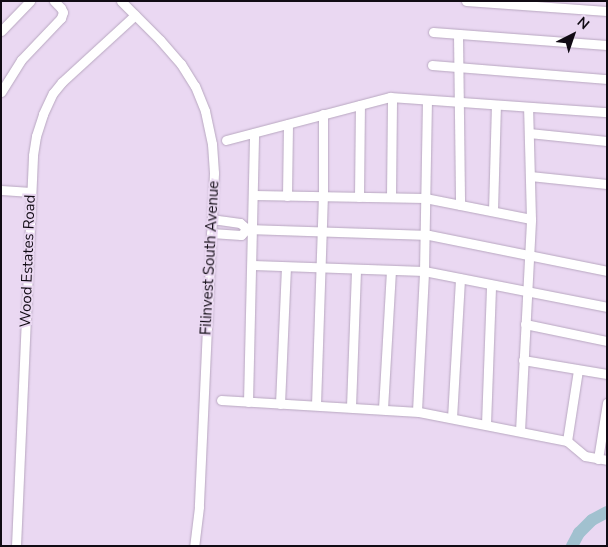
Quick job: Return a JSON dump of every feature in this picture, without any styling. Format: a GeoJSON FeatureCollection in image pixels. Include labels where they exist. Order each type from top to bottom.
{"type":"FeatureCollection","features":[{"type":"Feature","properties":{"kind":"street"},"geometry":{"type":"LineString","coordinates":[[1,31],[30,1]]}},
{"type":"Feature","properties":{"kind":"street"},"geometry":{"type":"LineString","coordinates":[[1,92],[5,77],[61,18],[61,8],[54,1]]}},
{"type":"Feature","properties":{"kind":"street","name":"Filinvest South Avenue"},"geometry":{"type":"LineString","coordinates":[[121,1],[181,64],[195,86],[205,111],[212,144],[214,173],[212,219],[199,507],[194,546]]}},
{"type":"Feature","properties":{"kind":"street"},"geometry":{"type":"LineString","coordinates":[[466,1],[518,3],[607,11]]}},
{"type":"Feature","properties":{"kind":"street","name":"Wood Estates Road"},"geometry":{"type":"LineString","coordinates":[[16,546],[31,192],[36,136],[53,93],[72,71],[135,15]]}},
{"type":"Feature","properties":{"kind":"street"},"geometry":{"type":"LineString","coordinates":[[433,32],[607,45]]}},
{"type":"Feature","properties":{"kind":"street"},"geometry":{"type":"LineString","coordinates":[[458,34],[460,204]]}},
{"type":"Feature","properties":{"kind":"street"},"geometry":{"type":"LineString","coordinates":[[432,65],[607,79]]}},
{"type":"Feature","properties":{"kind":"street"},"geometry":{"type":"LineString","coordinates":[[391,197],[392,98]]}},
{"type":"Feature","properties":{"kind":"street"},"geometry":{"type":"LineString","coordinates":[[226,140],[392,98],[607,112]]}},
{"type":"Feature","properties":{"kind":"street"},"geometry":{"type":"LineString","coordinates":[[416,412],[424,271],[426,100]]}},
{"type":"Feature","properties":{"kind":"street"},"geometry":{"type":"LineString","coordinates":[[359,197],[360,105]]}},
{"type":"Feature","properties":{"kind":"street"},"geometry":{"type":"LineString","coordinates":[[493,211],[496,105]]}},
{"type":"Feature","properties":{"kind":"street"},"geometry":{"type":"LineString","coordinates":[[520,431],[531,219],[528,107]]}},
{"type":"Feature","properties":{"kind":"street"},"geometry":{"type":"LineString","coordinates":[[316,406],[323,197],[323,114]]}},
{"type":"Feature","properties":{"kind":"street"},"geometry":{"type":"LineString","coordinates":[[287,196],[288,124]]}},
{"type":"Feature","properties":{"kind":"street"},"geometry":{"type":"LineString","coordinates":[[248,402],[253,265],[251,229],[254,195],[254,132]]}},
{"type":"Feature","properties":{"kind":"street"},"geometry":{"type":"LineString","coordinates":[[529,133],[607,141]]}},
{"type":"Feature","properties":{"kind":"street"},"geometry":{"type":"LineString","coordinates":[[530,176],[607,184]]}},
{"type":"Feature","properties":{"kind":"street"},"geometry":{"type":"LineString","coordinates":[[1,190],[31,192]]}},
{"type":"Feature","properties":{"kind":"street"},"geometry":{"type":"LineString","coordinates":[[254,195],[426,198],[531,219]]}},
{"type":"Feature","properties":{"kind":"street"},"geometry":{"type":"LineString","coordinates":[[212,219],[240,223],[251,229],[322,233],[425,235],[607,271]]}},
{"type":"Feature","properties":{"kind":"street"},"geometry":{"type":"LineString","coordinates":[[211,233],[241,235],[251,229]]}},
{"type":"Feature","properties":{"kind":"street"},"geometry":{"type":"LineString","coordinates":[[253,265],[321,269],[424,271],[607,307]]}},
{"type":"Feature","properties":{"kind":"street"},"geometry":{"type":"LineString","coordinates":[[280,404],[286,266]]}},
{"type":"Feature","properties":{"kind":"street"},"geometry":{"type":"LineString","coordinates":[[351,407],[356,270]]}},
{"type":"Feature","properties":{"kind":"street"},"geometry":{"type":"LineString","coordinates":[[383,409],[391,270]]}},
{"type":"Feature","properties":{"kind":"street"},"geometry":{"type":"LineString","coordinates":[[452,418],[460,278]]}},
{"type":"Feature","properties":{"kind":"street"},"geometry":{"type":"LineString","coordinates":[[486,424],[492,285]]}},
{"type":"Feature","properties":{"kind":"street"},"geometry":{"type":"LineString","coordinates":[[525,324],[607,341]]}},
{"type":"Feature","properties":{"kind":"street"},"geometry":{"type":"LineString","coordinates":[[523,360],[607,374]]}},
{"type":"Feature","properties":{"kind":"street"},"geometry":{"type":"LineString","coordinates":[[567,441],[578,370]]}},
{"type":"Feature","properties":{"kind":"street"},"geometry":{"type":"LineString","coordinates":[[221,400],[416,412],[567,441],[585,456],[602,460],[607,402]]}},
{"type":"Feature","properties":{"kind":"waterway"},"geometry":{"type":"LineString","coordinates":[[572,546],[579,533],[592,520],[607,512]]}}]}
